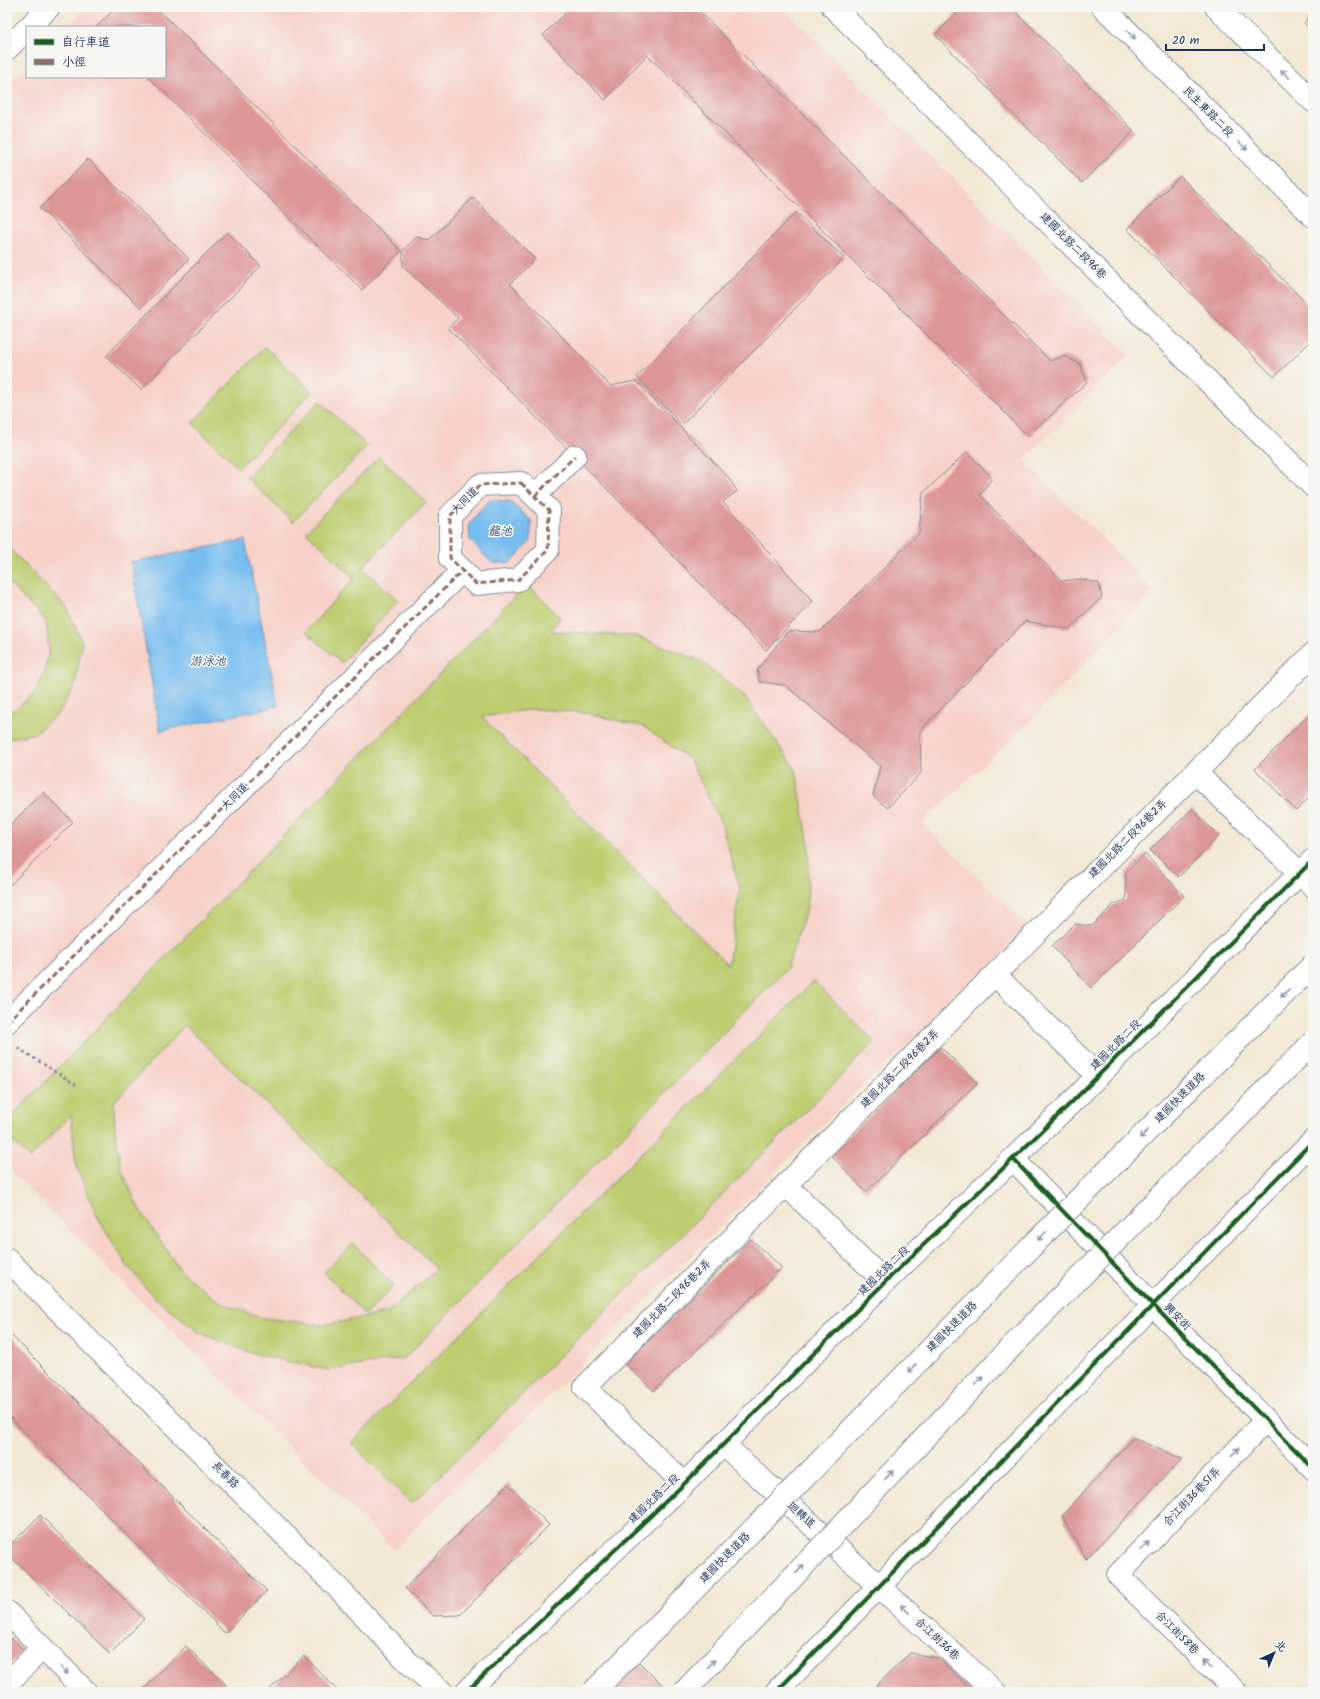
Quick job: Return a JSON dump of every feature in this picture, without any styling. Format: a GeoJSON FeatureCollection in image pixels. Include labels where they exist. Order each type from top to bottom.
{"type":"FeatureCollection","features":[{"type":"Feature","properties":{"kind":"main road"},"geometry":{"type":"LineString","coordinates":[[30,26],[49,7]]}},
{"type":"Feature","properties":{"kind":"main road","name":"民生東路二段"},"geometry":{"type":"LineString","coordinates":[[1103,7],[1313,216]]}},
{"type":"Feature","properties":{"kind":"main road"},"geometry":{"type":"LineString","coordinates":[[1216,7],[1313,102]]}},
{"type":"Feature","properties":{"kind":"main road","name":"建國北路二段96巷"},"geometry":{"type":"LineString","coordinates":[[841,10],[1313,486]]}},
{"type":"Feature","properties":{"kind":"main road"},"geometry":{"type":"LineString","coordinates":[[7,49],[26,30]]}},
{"type":"Feature","properties":{"kind":"main road"},"geometry":{"type":"LineString","coordinates":[[535,496],[575,456]]}},
{"type":"Feature","properties":{"kind":"main road","name":"大同道"},"geometry":{"type":"LineString","coordinates":[[521,483],[549,510],[548,550],[518,580],[476,584],[462,571],[450,558],[450,516],[480,485],[521,483]]}},
{"type":"Feature","properties":{"kind":"main road","name":"大同道"},"geometry":{"type":"LineString","coordinates":[[7,1022],[462,571]]}},
{"type":"Feature","properties":{"kind":"main road","name":"建國北路二段96巷2弄"},"geometry":{"type":"LineString","coordinates":[[684,1484],[585,1387],[1313,654]]}},
{"type":"Feature","properties":{"kind":"main road"},"geometry":{"type":"LineString","coordinates":[[1196,772],[1308,873]]}},
{"type":"Feature","properties":{"kind":"main road","name":"建國北路二段"},"geometry":{"type":"LineString","coordinates":[[466,1692],[684,1484],[722,1444],[885,1282],[1308,873]]}},
{"type":"Feature","properties":{"kind":"main road","name":"建國快速道路"},"geometry":{"type":"LineString","coordinates":[[593,1692],[1040,1238],[1313,965]]}},
{"type":"Feature","properties":{"kind":"main road"},"geometry":{"type":"LineString","coordinates":[[994,974],[1098,1076]]}},
{"type":"Feature","properties":{"kind":"main road"},"geometry":{"type":"LineString","coordinates":[[684,1692],[1013,1345],[1313,1042]]}},
{"type":"Feature","properties":{"kind":"main road"},"geometry":{"type":"LineString","coordinates":[[776,1692],[1313,1141]]}},
{"type":"Feature","properties":{"kind":"main road","name":"興安街"},"geometry":{"type":"LineString","coordinates":[[1013,1159],[1153,1305],[1313,1468]]}},
{"type":"Feature","properties":{"kind":"main road"},"geometry":{"type":"LineString","coordinates":[[786,1185],[885,1282]]}},
{"type":"Feature","properties":{"kind":"main road","name":"長春路"},"geometry":{"type":"LineString","coordinates":[[7,1259],[340,1590],[408,1662],[442,1692]]}},
{"type":"Feature","properties":{"kind":"main road","name":"合江街36巷51弄"},"geometry":{"type":"LineString","coordinates":[[1118,1575],[1266,1420]]}},
{"type":"Feature","properties":{"kind":"main road","name":"迴轉道"},"geometry":{"type":"LineString","coordinates":[[722,1444],[879,1585]]}},
{"type":"Feature","properties":{"kind":"main road","name":"合江街58巷"},"geometry":{"type":"LineString","coordinates":[[1118,1575],[1229,1690]]}},
{"type":"Feature","properties":{"kind":"main road","name":"合江街36巷"},"geometry":{"type":"LineString","coordinates":[[879,1585],[995,1692]]}},
{"type":"Feature","properties":{"kind":"main road"},"geometry":{"type":"LineString","coordinates":[[7,1612],[86,1692]]}},
{"type":"Feature","properties":{"kind":"main road"},"geometry":{"type":"LineString","coordinates":[[7,1684],[42,1648]]}},
{"type":"Feature","properties":{"kind":"path"},"geometry":{"type":"LineString","coordinates":[[13,1045],[76,1085]]}},
{"type":"Feature","properties":{"kind":"shaded area"},"geometry":{"type":"Polygon","coordinates":[[[88,7],[782,7],[1129,355],[1024,460],[1154,591],[1024,727],[922,823],[1029,927],[931,1024],[860,1088],[394,1550],[7,1168],[7,85],[26,67],[26,78],[166,78],[166,26],[68,26],[88,7]]]}},
{"type":"Feature","properties":{"kind":"green space"},"geometry":{"type":"Polygon","coordinates":[[[265,347],[312,392],[239,468],[192,423],[265,347]]]}},
{"type":"Feature","properties":{"kind":"green space"},"geometry":{"type":"Polygon","coordinates":[[[320,401],[367,446],[293,522],[246,477],[320,401]]]}},
{"type":"Feature","properties":{"kind":"green space"},"geometry":{"type":"Polygon","coordinates":[[[379,457],[426,502],[362,568],[398,600],[342,663],[306,632],[354,578],[306,532],[379,457]]]}},
{"type":"Feature","properties":{"kind":"green space"},"geometry":{"type":"Polygon","coordinates":[[[7,546],[67,608],[82,642],[75,684],[59,713],[35,733],[7,739],[7,711],[15,710],[36,691],[45,670],[49,650],[46,621],[7,581],[7,546]]]}},
{"type":"Feature","properties":{"kind":"green space"},"geometry":{"type":"Polygon","coordinates":[[[527,584],[560,617],[551,631],[636,636],[701,661],[745,697],[796,770],[809,845],[807,907],[787,968],[405,1358],[329,1370],[254,1354],[200,1333],[153,1296],[126,1264],[97,1216],[76,1166],[71,1115],[30,1158],[7,1136],[7,1121],[527,584]],[[532,709],[482,717],[728,965],[740,889],[722,825],[690,760],[644,727],[582,712],[532,709]],[[185,1025],[114,1102],[115,1132],[122,1171],[138,1207],[181,1272],[221,1303],[264,1318],[323,1325],[387,1313],[437,1269],[185,1025]]]}},
{"type":"Feature","properties":{"kind":"green space"},"geometry":{"type":"Polygon","coordinates":[[[814,981],[875,1042],[412,1504],[351,1443],[814,981]]]}},
{"type":"Feature","properties":{"kind":"green space"},"geometry":{"type":"Polygon","coordinates":[[[353,1244],[394,1286],[365,1315],[324,1272],[353,1244]]]}},
{"type":"Feature","properties":{"kind":"water","name":"龍池"},"geometry":{"type":"Polygon","coordinates":[[[489,500],[509,501],[531,520],[531,541],[510,563],[492,563],[470,540],[469,524],[489,500]]]}},
{"type":"Feature","properties":{"kind":"water","name":"游泳池"},"geometry":{"type":"Polygon","coordinates":[[[245,540],[278,706],[160,731],[131,562],[245,540]]]}},
{"type":"Feature","properties":{"kind":"building"},"geometry":{"type":"Polygon","coordinates":[[[117,7],[156,7],[401,251],[362,290],[149,78],[166,78],[166,26],[97,26],[117,7]]]}},
{"type":"Feature","properties":{"kind":"building"},"geometry":{"type":"Polygon","coordinates":[[[572,7],[695,7],[1050,361],[1065,356],[1080,364],[1087,382],[1028,436],[647,55],[605,100],[543,35],[572,7]]]}},
{"type":"Feature","properties":{"kind":"building"},"geometry":{"type":"Polygon","coordinates":[[[963,7],[1011,7],[1134,131],[1082,183],[935,35],[963,7]]]}},
{"type":"Feature","properties":{"kind":"building"},"geometry":{"type":"Polygon","coordinates":[[[1313,14],[1313,32],[1304,23],[1313,14]]]}},
{"type":"Feature","properties":{"kind":"building"},"geometry":{"type":"Polygon","coordinates":[[[88,159],[189,259],[141,308],[40,208],[88,159]]]}},
{"type":"Feature","properties":{"kind":"building"},"geometry":{"type":"Polygon","coordinates":[[[1180,176],[1313,310],[1313,339],[1274,377],[1127,229],[1180,176]]]}},
{"type":"Feature","properties":{"kind":"building"},"geometry":{"type":"Polygon","coordinates":[[[473,198],[535,259],[510,284],[610,386],[636,381],[728,477],[737,491],[723,502],[813,601],[766,650],[448,328],[458,318],[403,266],[403,250],[417,237],[429,240],[473,198]]]}},
{"type":"Feature","properties":{"kind":"building"},"geometry":{"type":"Polygon","coordinates":[[[796,212],[844,258],[682,425],[637,377],[796,212]]]}},
{"type":"Feature","properties":{"kind":"building"},"geometry":{"type":"Polygon","coordinates":[[[227,232],[261,266],[141,390],[106,356],[227,232]]]}},
{"type":"Feature","properties":{"kind":"building"},"geometry":{"type":"Polygon","coordinates":[[[967,452],[992,478],[980,495],[1062,581],[1080,579],[1099,583],[1102,597],[1069,629],[1025,621],[920,731],[921,773],[888,808],[873,796],[880,766],[785,685],[760,682],[757,670],[788,631],[820,632],[919,533],[923,493],[967,452]]]}},
{"type":"Feature","properties":{"kind":"building"},"geometry":{"type":"Polygon","coordinates":[[[1313,711],[1313,794],[1296,811],[1255,769],[1313,711]]]}},
{"type":"Feature","properties":{"kind":"building"},"geometry":{"type":"Polygon","coordinates":[[[43,792],[73,822],[7,888],[7,828],[43,792]]]}},
{"type":"Feature","properties":{"kind":"building"},"geometry":{"type":"Polygon","coordinates":[[[1192,809],[1219,836],[1179,877],[1150,850],[1192,809]]]}},
{"type":"Feature","properties":{"kind":"building"},"geometry":{"type":"Polygon","coordinates":[[[1145,854],[1184,896],[1091,988],[1052,946],[1075,924],[1092,926],[1113,905],[1126,900],[1126,872],[1145,854]]]}},
{"type":"Feature","properties":{"kind":"building"},"geometry":{"type":"Polygon","coordinates":[[[941,1047],[977,1083],[866,1192],[830,1154],[941,1047]]]}},
{"type":"Feature","properties":{"kind":"building"},"geometry":{"type":"Polygon","coordinates":[[[751,1239],[782,1268],[654,1391],[625,1364],[751,1239]]]}},
{"type":"Feature","properties":{"kind":"building"},"geometry":{"type":"Polygon","coordinates":[[[7,1331],[267,1591],[225,1633],[7,1414],[7,1331]]]}},
{"type":"Feature","properties":{"kind":"building"},"geometry":{"type":"Polygon","coordinates":[[[1133,1438],[1182,1459],[1086,1559],[1062,1516],[1133,1438]]]}},
{"type":"Feature","properties":{"kind":"building"},"geometry":{"type":"Polygon","coordinates":[[[508,1484],[549,1525],[460,1615],[433,1616],[405,1588],[508,1484]]]}},
{"type":"Feature","properties":{"kind":"building"},"geometry":{"type":"Polygon","coordinates":[[[40,1515],[144,1619],[110,1654],[7,1553],[7,1548],[40,1515]]]}},
{"type":"Feature","properties":{"kind":"building"},"geometry":{"type":"Polygon","coordinates":[[[7,1634],[24,1651],[7,1668],[7,1634]]]}},
{"type":"Feature","properties":{"kind":"building"},"geometry":{"type":"Polygon","coordinates":[[[186,1646],[233,1692],[141,1692],[186,1646]]]}},
{"type":"Feature","properties":{"kind":"building"},"geometry":{"type":"Polygon","coordinates":[[[624,1647],[668,1692],[611,1692],[595,1676],[624,1647]]]}},
{"type":"Feature","properties":{"kind":"building"},"geometry":{"type":"Polygon","coordinates":[[[910,1653],[938,1658],[973,1692],[870,1692],[910,1653]]]}},
{"type":"Feature","properties":{"kind":"building"},"geometry":{"type":"Polygon","coordinates":[[[304,1656],[339,1692],[267,1692],[304,1656]]]}},
{"type":"Feature","properties":{"kind":"marked path"},"geometry":{"type":"LineString","coordinates":[[535,496],[575,456]]}},
{"type":"Feature","properties":{"kind":"marked path"},"geometry":{"type":"LineString","coordinates":[[521,483],[549,510],[548,550],[518,580],[476,584],[450,558],[450,516],[480,485],[521,483]]}},
{"type":"Feature","properties":{"kind":"marked path"},"geometry":{"type":"LineString","coordinates":[[7,1022],[462,571]]}},
{"type":"Feature","properties":{"kind":"cycle path"},"geometry":{"type":"LineString","coordinates":[[466,1692],[684,1484],[885,1282],[1074,1100],[1313,860]]}},
{"type":"Feature","properties":{"kind":"cycle path"},"geometry":{"type":"LineString","coordinates":[[776,1692],[1313,1141]]}},
{"type":"Feature","properties":{"kind":"cycle path"},"geometry":{"type":"LineString","coordinates":[[1013,1159],[1153,1305],[1313,1468]]}}]}
